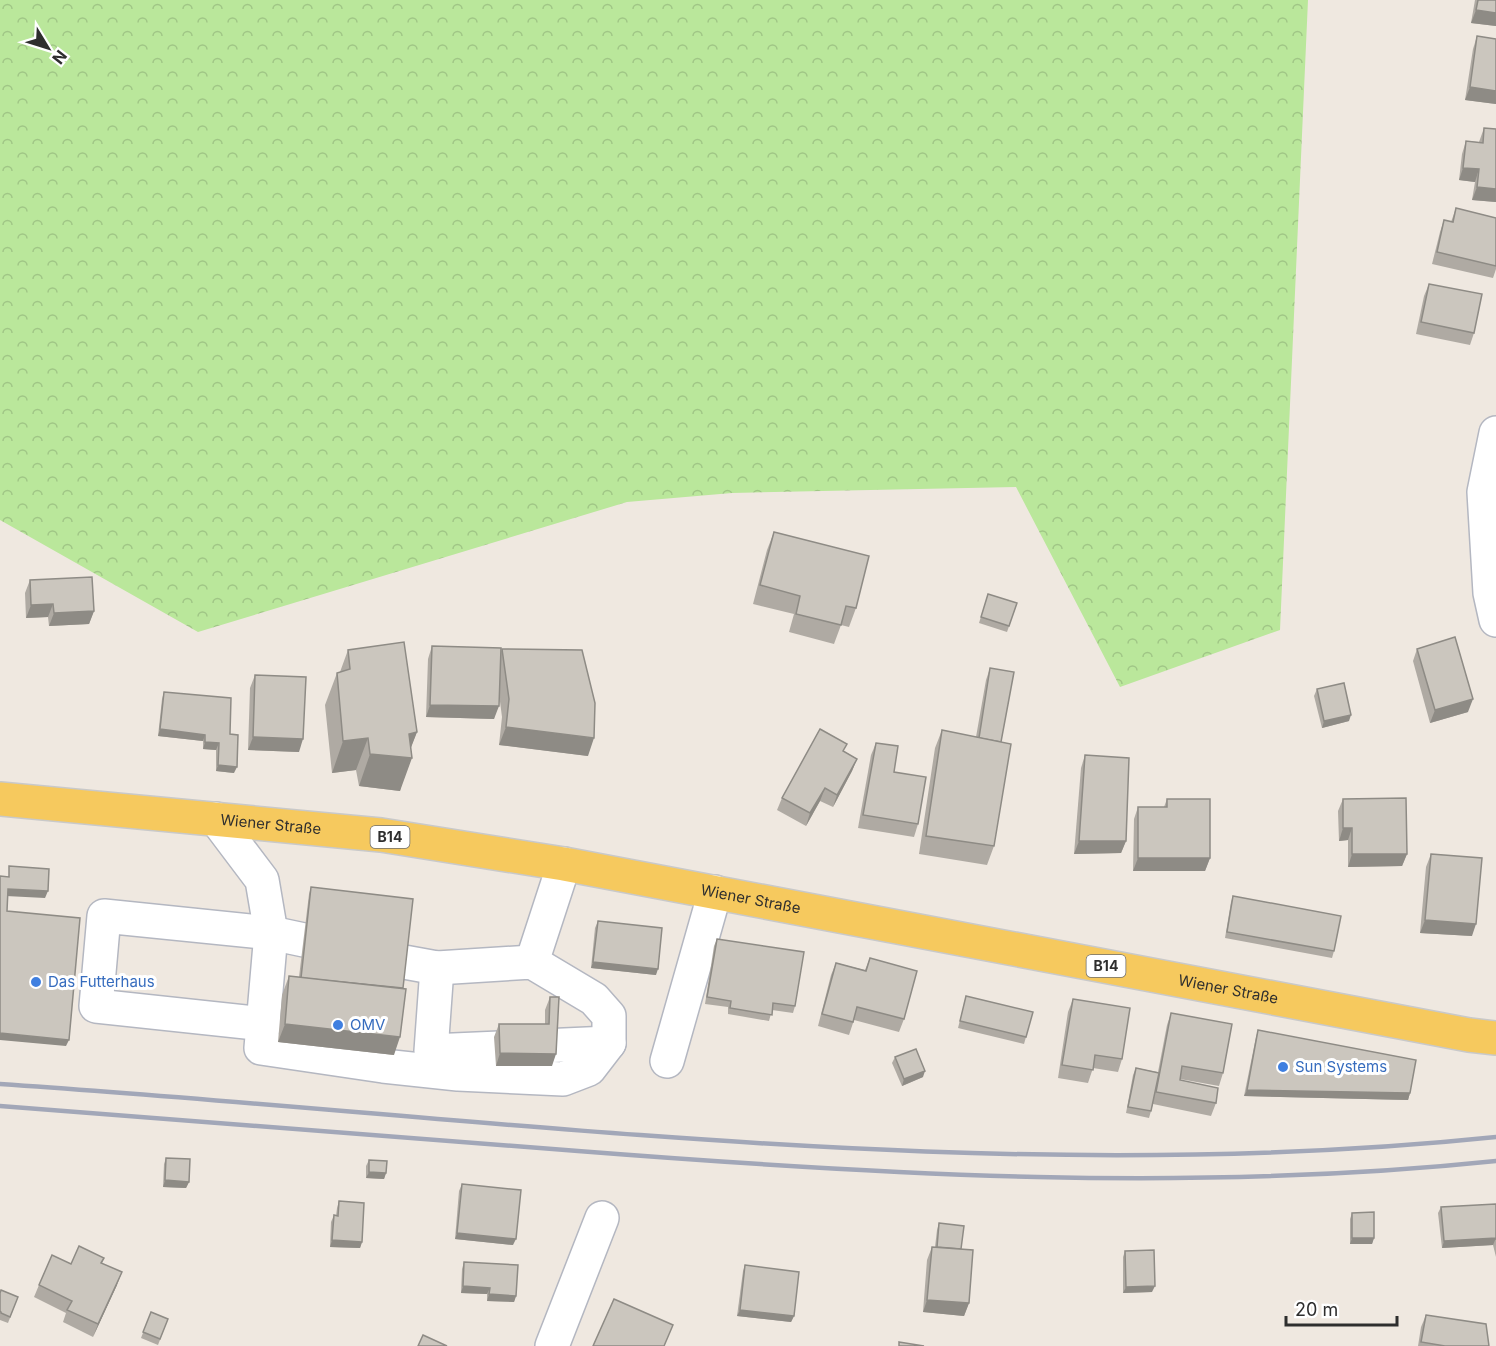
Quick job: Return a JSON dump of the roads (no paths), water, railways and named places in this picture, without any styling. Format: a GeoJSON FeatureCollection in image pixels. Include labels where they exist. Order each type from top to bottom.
{"type":"FeatureCollection","features":[{"type":"Feature","properties":{"kind":"main road","name":"Wiener Straße"},"geometry":{"type":"LineString","coordinates":[[0,800],[381,835],[564,864],[1469,1035],[1496,1038]]}},
{"type":"Feature","properties":{"kind":"street"},"geometry":{"type":"LineString","coordinates":[[1496,433],[1484,492],[1490,593],[1496,620]]}},
{"type":"Feature","properties":{"kind":"street"},"geometry":{"type":"LineString","coordinates":[[216,819],[262,880],[271,933],[261,1048],[458,1074],[563,1079],[589,1069],[609,1043],[609,1016],[594,999],[532,962],[437,968],[404,962]]}},
{"type":"Feature","properties":{"kind":"street"},"geometry":{"type":"LineString","coordinates":[[532,962],[564,864]]}},
{"type":"Feature","properties":{"kind":"street"},"geometry":{"type":"LineString","coordinates":[[666,1061],[715,892]]}},
{"type":"Feature","properties":{"kind":"street"},"geometry":{"type":"LineString","coordinates":[[264,1024],[96,1006],[104,916],[271,933],[303,940]]}},
{"type":"Feature","properties":{"kind":"street"},"geometry":{"type":"LineString","coordinates":[[437,968],[431,1051],[609,1043]]}},
{"type":"Feature","properties":{"kind":"street"},"geometry":{"type":"LineString","coordinates":[[552,1346],[602,1218]]}},
{"type":"Feature","properties":{"kind":"railway"},"geometry":{"type":"LineString","coordinates":[[0,1084],[560,1129],[934,1152],[1122,1155],[1309,1151],[1496,1137]]}},
{"type":"Feature","properties":{"kind":"railway"},"geometry":{"type":"LineString","coordinates":[[0,1106],[693,1160],[922,1173],[1037,1177],[1266,1176],[1381,1171],[1496,1161]]}},
{"type":"Feature","properties":{"kind":"place","name":"Das Futterhaus"},"geometry":{"type":"Point","coordinates":[36,982]}},
{"type":"Feature","properties":{"kind":"place","name":"OMV"},"geometry":{"type":"Point","coordinates":[338,1025]}},
{"type":"Feature","properties":{"kind":"place","name":"Sun Systems"},"geometry":{"type":"Point","coordinates":[1283,1067]}}]}
